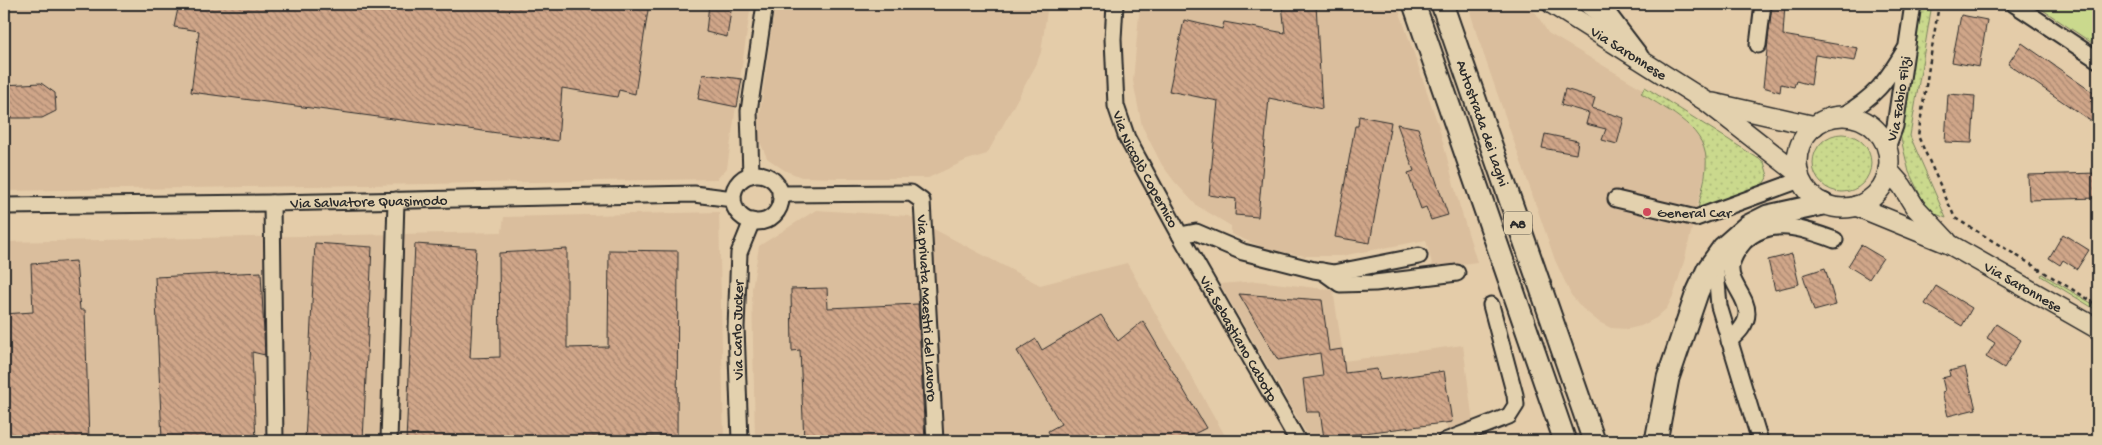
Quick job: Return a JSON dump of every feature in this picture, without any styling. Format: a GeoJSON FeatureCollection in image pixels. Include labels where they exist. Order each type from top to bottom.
{"type":"FeatureCollection","features":[{"type":"Feature","properties":{"kind":"highway","name":"Autostrada dei Laghi"},"geometry":{"type":"LineString","coordinates":[[1414,4],[1565,441]]}},
{"type":"Feature","properties":{"kind":"highway","name":"Autostrada dei Laghi"},"geometry":{"type":"LineString","coordinates":[[1442,4],[1594,441]]}},
{"type":"Feature","properties":{"kind":"highway"},"geometry":{"type":"LineString","coordinates":[[1590,4],[1608,18],[1637,56]]}},
{"type":"Feature","properties":{"kind":"highway"},"geometry":{"type":"LineString","coordinates":[[1656,441],[1668,378],[1697,293],[1708,269],[1723,248],[1748,226],[1768,216],[1823,204]]}},
{"type":"Feature","properties":{"kind":"main road","name":"Via Saronnese"},"geometry":{"type":"LineString","coordinates":[[1552,4],[1707,102],[1800,177],[1812,196],[1823,204],[1843,208],[1856,206],[1949,244],[2098,329]]}},
{"type":"Feature","properties":{"kind":"main road","name":"Via Saronnese"},"geometry":{"type":"LineString","coordinates":[[1707,102],[1815,126]]}},
{"type":"Feature","properties":{"kind":"main road"},"geometry":{"type":"LineString","coordinates":[[1800,177],[1798,154],[1802,141],[1815,126],[1830,118],[1842,116],[1856,118],[1870,125],[1880,135],[1887,148],[1888,170],[1883,184],[1875,195],[1856,206]]}},
{"type":"Feature","properties":{"kind":"main road","name":"Via Saronnese"},"geometry":{"type":"LineString","coordinates":[[1888,170],[1902,186],[1914,207],[1949,244]]}},
{"type":"Feature","properties":{"kind":"street"},"geometry":{"type":"LineString","coordinates":[[751,175],[749,111],[765,4]]}},
{"type":"Feature","properties":{"kind":"street","name":"Via Niccolò Copernico"},"geometry":{"type":"LineString","coordinates":[[1114,4],[1113,38],[1116,106],[1127,138],[1180,235],[1196,232],[1243,252],[1269,260],[1333,273],[1419,256]]}},
{"type":"Feature","properties":{"kind":"street"},"geometry":{"type":"LineString","coordinates":[[1758,45],[1763,4]]}},
{"type":"Feature","properties":{"kind":"street","name":"Via Fabio Filzi"},"geometry":{"type":"LineString","coordinates":[[1887,148],[1895,126],[1906,63],[1905,48],[1913,4]]}},
{"type":"Feature","properties":{"kind":"street"},"geometry":{"type":"LineString","coordinates":[[2014,4],[2098,60]]}},
{"type":"Feature","properties":{"kind":"street","name":"Via Fabio Filzi"},"geometry":{"type":"LineString","coordinates":[[1842,116],[1862,104],[1885,82],[1905,48]]}},
{"type":"Feature","properties":{"kind":"street"},"geometry":{"type":"LineString","coordinates":[[751,175],[767,176],[774,181],[780,194],[780,202],[773,215],[767,220],[752,221],[739,213],[733,199],[738,184],[751,175]]}},
{"type":"Feature","properties":{"kind":"street"},"geometry":{"type":"LineString","coordinates":[[1616,199],[1696,218],[1800,177]]}},
{"type":"Feature","properties":{"kind":"street","name":"Via privata Maestri del Lavoro"},"geometry":{"type":"LineString","coordinates":[[780,194],[911,193],[922,201],[936,441]]}},
{"type":"Feature","properties":{"kind":"street","name":"Via Salvatore Quasimodo"},"geometry":{"type":"LineString","coordinates":[[4,206],[272,203],[694,194],[733,199]]}},
{"type":"Feature","properties":{"kind":"street"},"geometry":{"type":"LineString","coordinates":[[389,441],[396,200]]}},
{"type":"Feature","properties":{"kind":"street"},"geometry":{"type":"LineString","coordinates":[[272,203],[275,441]]}},
{"type":"Feature","properties":{"kind":"street","name":"Via Carlo Jucker"},"geometry":{"type":"LineString","coordinates":[[740,441],[736,327],[739,253],[752,221]]}},
{"type":"Feature","properties":{"kind":"street"},"geometry":{"type":"LineString","coordinates":[[1728,341],[1740,330],[1745,322],[1747,312],[1733,278],[1731,266],[1737,250],[1749,238],[1773,226],[1798,228],[1835,240]]}},
{"type":"Feature","properties":{"kind":"street","name":"Via Sebastiano Caboto"},"geometry":{"type":"LineString","coordinates":[[1180,235],[1298,441]]}},
{"type":"Feature","properties":{"kind":"street"},"geometry":{"type":"LineString","coordinates":[[1723,248],[1716,270],[1719,306],[1728,341],[1760,441]]}},
{"type":"Feature","properties":{"kind":"street"},"geometry":{"type":"LineString","coordinates":[[1322,271],[1340,284],[1374,284],[1457,273]]}},
{"type":"Feature","properties":{"kind":"street"},"geometry":{"type":"LineString","coordinates":[[1445,441],[1509,416],[1516,405],[1491,305]]}},
{"type":"Feature","properties":{"kind":"path"},"geometry":{"type":"LineString","coordinates":[[1939,4],[1918,136],[1955,218],[2098,305]]}},
{"type":"Feature","properties":{"kind":"path"},"geometry":{"type":"LineString","coordinates":[[1939,8],[1951,4]]}},
{"type":"Feature","properties":{"kind":"shaded area"},"geometry":{"type":"Polygon","coordinates":[[[4,4],[751,4],[727,168],[717,179],[4,191],[4,4]]]}},
{"type":"Feature","properties":{"kind":"shaded area"},"geometry":{"type":"Polygon","coordinates":[[[775,4],[1048,4],[1041,52],[1036,65],[987,154],[967,160],[928,178],[836,178],[801,177],[784,170],[767,158],[757,135],[775,4]]]}},
{"type":"Feature","properties":{"kind":"shaded area"},"geometry":{"type":"Polygon","coordinates":[[[1140,4],[1397,4],[1439,127],[1459,204],[1477,262],[1433,268],[1426,240],[1341,256],[1305,256],[1267,249],[1231,234],[1231,226],[1196,205],[1174,181],[1162,165],[1142,126],[1133,81],[1140,4]]]}},
{"type":"Feature","properties":{"kind":"shaded area"},"geometry":{"type":"Polygon","coordinates":[[[1468,4],[1522,4],[1536,13],[1548,33],[1643,89],[1641,93],[1687,123],[1702,141],[1706,155],[1706,168],[1685,258],[1674,294],[1667,308],[1656,318],[1641,326],[1628,329],[1611,328],[1599,322],[1582,308],[1571,295],[1555,260],[1468,4]]]}},
{"type":"Feature","properties":{"kind":"shaded area"},"geometry":{"type":"Polygon","coordinates":[[[816,210],[909,216],[1040,285],[1127,263],[1228,441],[755,441],[752,289],[759,246],[816,210]]]}},
{"type":"Feature","properties":{"kind":"shaded area"},"geometry":{"type":"Polygon","coordinates":[[[719,212],[724,441],[4,441],[4,242],[502,232],[504,217],[719,212]]]}},
{"type":"Feature","properties":{"kind":"shaded area"},"geometry":{"type":"Polygon","coordinates":[[[1257,281],[1333,290],[1344,361],[1463,345],[1473,423],[1448,435],[1446,422],[1334,437],[1334,441],[1311,441],[1220,284],[1257,281]]]}},
{"type":"Feature","properties":{"kind":"green space"},"geometry":{"type":"Polygon","coordinates":[[[1922,4],[1932,4],[1910,136],[1946,218],[1928,211],[1909,172],[1900,135],[1922,4]]]}},
{"type":"Feature","properties":{"kind":"green space"},"geometry":{"type":"Polygon","coordinates":[[[2034,4],[2098,4],[2098,47],[2034,4]]]}},
{"type":"Feature","properties":{"kind":"green space"},"geometry":{"type":"Polygon","coordinates":[[[1645,87],[1764,162],[1768,176],[1762,186],[1698,210],[1706,168],[1706,154],[1701,142],[1686,123],[1641,93],[1645,87]]]}},
{"type":"Feature","properties":{"kind":"green space"},"geometry":{"type":"Polygon","coordinates":[[[1842,134],[1853,136],[1863,142],[1869,152],[1871,163],[1869,174],[1863,184],[1853,190],[1842,192],[1831,190],[1821,184],[1815,174],[1813,163],[1815,152],[1821,142],[1831,136],[1842,134]]]}},
{"type":"Feature","properties":{"kind":"green space"},"geometry":{"type":"Polygon","coordinates":[[[2042,274],[2098,307],[2098,311],[2041,276],[2042,274]]]}},
{"type":"Feature","properties":{"kind":"building"},"geometry":{"type":"Polygon","coordinates":[[[179,4],[649,4],[635,94],[619,90],[617,97],[562,88],[558,141],[191,92],[199,31],[174,27],[179,4]]]}},
{"type":"Feature","properties":{"kind":"building"},"geometry":{"type":"Polygon","coordinates":[[[709,4],[732,4],[727,37],[706,32],[709,4]]]}},
{"type":"Feature","properties":{"kind":"building"},"geometry":{"type":"Polygon","coordinates":[[[1282,4],[1316,4],[1322,109],[1269,98],[1258,217],[1235,215],[1236,199],[1209,195],[1218,101],[1169,91],[1184,20],[1222,29],[1224,22],[1285,33],[1282,4]]]}},
{"type":"Feature","properties":{"kind":"building"},"geometry":{"type":"Polygon","coordinates":[[[1772,4],[1785,4],[1783,35],[1858,48],[1855,61],[1815,55],[1811,85],[1796,81],[1794,87],[1781,84],[1780,92],[1763,87],[1772,4]]]}},
{"type":"Feature","properties":{"kind":"building"},"geometry":{"type":"Polygon","coordinates":[[[1961,15],[1987,20],[1979,67],[1952,62],[1961,15]]]}},
{"type":"Feature","properties":{"kind":"building"},"geometry":{"type":"Polygon","coordinates":[[[2022,43],[2098,96],[2098,126],[2008,64],[2022,43]]]}},
{"type":"Feature","properties":{"kind":"building"},"geometry":{"type":"Polygon","coordinates":[[[703,74],[742,79],[737,107],[698,99],[703,74]]]}},
{"type":"Feature","properties":{"kind":"building"},"geometry":{"type":"Polygon","coordinates":[[[41,83],[55,93],[56,111],[42,118],[4,118],[4,85],[41,83]]]}},
{"type":"Feature","properties":{"kind":"building"},"geometry":{"type":"Polygon","coordinates":[[[1565,89],[1595,98],[1592,108],[1624,118],[1617,144],[1602,140],[1606,129],[1586,124],[1589,113],[1561,105],[1565,89]]]}},
{"type":"Feature","properties":{"kind":"building"},"geometry":{"type":"Polygon","coordinates":[[[1948,94],[1975,96],[1972,143],[1945,142],[1948,94]]]}},
{"type":"Feature","properties":{"kind":"building"},"geometry":{"type":"Polygon","coordinates":[[[1359,116],[1391,122],[1370,243],[1335,237],[1355,126],[1358,126],[1359,116]]]}},
{"type":"Feature","properties":{"kind":"building"},"geometry":{"type":"Polygon","coordinates":[[[1397,124],[1418,128],[1448,215],[1431,220],[1426,207],[1421,209],[1408,173],[1414,171],[1397,124]]]}},
{"type":"Feature","properties":{"kind":"building"},"geometry":{"type":"Polygon","coordinates":[[[1545,134],[1578,141],[1576,154],[1542,148],[1545,134]]]}},
{"type":"Feature","properties":{"kind":"building"},"geometry":{"type":"Polygon","coordinates":[[[2098,173],[2098,198],[2029,200],[2028,175],[2098,173]]]}},
{"type":"Feature","properties":{"kind":"building"},"geometry":{"type":"Polygon","coordinates":[[[2063,234],[2089,250],[2077,269],[2063,260],[2060,265],[2049,258],[2063,234]]]}},
{"type":"Feature","properties":{"kind":"building"},"geometry":{"type":"Polygon","coordinates":[[[315,243],[372,247],[363,441],[305,441],[315,243]]]}},
{"type":"Feature","properties":{"kind":"building"},"geometry":{"type":"Polygon","coordinates":[[[415,244],[476,248],[470,358],[500,357],[499,253],[567,249],[567,348],[608,347],[609,250],[678,251],[677,436],[406,441],[415,244]]]}},
{"type":"Feature","properties":{"kind":"building"},"geometry":{"type":"Polygon","coordinates":[[[1861,245],[1883,258],[1869,279],[1848,266],[1861,245]]]}},
{"type":"Feature","properties":{"kind":"building"},"geometry":{"type":"Polygon","coordinates":[[[1792,254],[1799,284],[1775,290],[1768,260],[1792,254]]]}},
{"type":"Feature","properties":{"kind":"building"},"geometry":{"type":"Polygon","coordinates":[[[76,261],[80,310],[85,310],[89,441],[5,441],[4,314],[33,312],[31,264],[76,261]]]}},
{"type":"Feature","properties":{"kind":"building"},"geometry":{"type":"Polygon","coordinates":[[[1825,268],[1836,305],[1814,311],[1803,275],[1825,268]]]}},
{"type":"Feature","properties":{"kind":"building"},"geometry":{"type":"Polygon","coordinates":[[[261,272],[265,355],[252,352],[256,441],[162,441],[155,277],[261,272]]]}},
{"type":"Feature","properties":{"kind":"building"},"geometry":{"type":"Polygon","coordinates":[[[1936,286],[1972,308],[1962,326],[1925,304],[1936,286]]]}},
{"type":"Feature","properties":{"kind":"building"},"geometry":{"type":"Polygon","coordinates":[[[827,288],[828,308],[918,304],[925,441],[804,441],[800,350],[792,351],[791,289],[827,288]]]}},
{"type":"Feature","properties":{"kind":"building"},"geometry":{"type":"Polygon","coordinates":[[[1239,294],[1322,300],[1329,351],[1342,349],[1345,373],[1377,369],[1380,380],[1444,371],[1452,422],[1324,438],[1320,412],[1307,412],[1303,379],[1323,376],[1320,353],[1278,360],[1239,294]]]}},
{"type":"Feature","properties":{"kind":"building"},"geometry":{"type":"Polygon","coordinates":[[[1101,315],[1118,341],[1143,321],[1206,428],[1180,441],[1053,441],[1048,431],[1061,424],[1017,351],[1036,339],[1042,350],[1101,315]]]}},
{"type":"Feature","properties":{"kind":"building"},"geometry":{"type":"Polygon","coordinates":[[[1996,324],[2021,340],[2004,368],[1986,357],[1995,343],[1987,338],[1996,324]]]}},
{"type":"Feature","properties":{"kind":"building"},"geometry":{"type":"Polygon","coordinates":[[[1965,367],[1976,409],[1948,416],[1942,392],[1945,391],[1942,378],[1950,376],[1949,371],[1965,367]]]}},
{"type":"Feature","properties":{"kind":"place","name":"General Car"},"geometry":{"type":"Point","coordinates":[1647,212]}}]}
